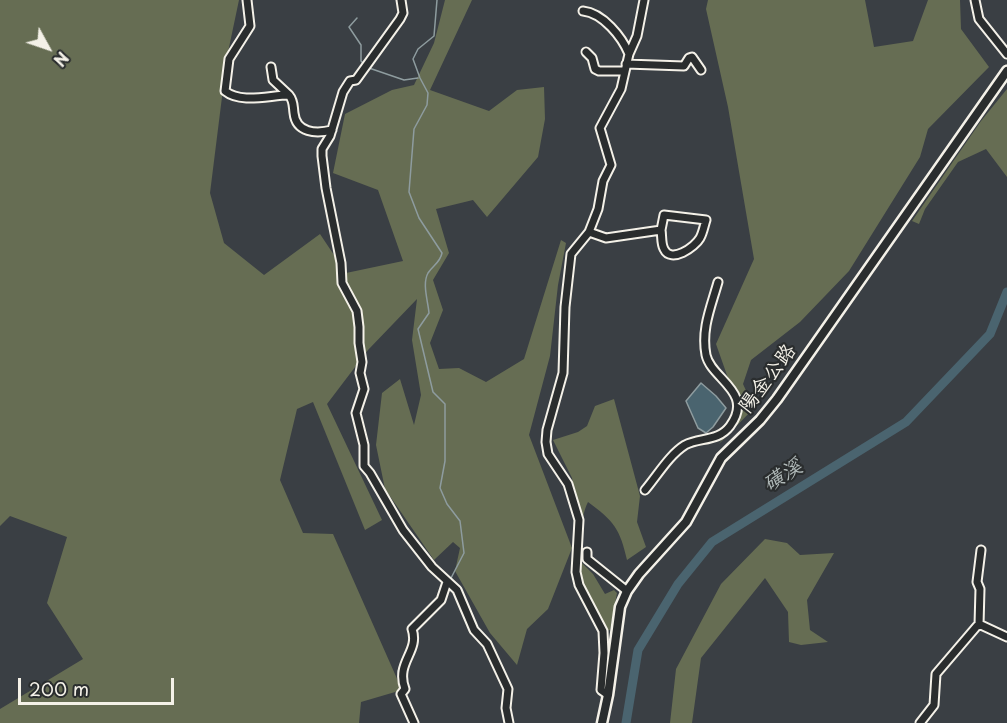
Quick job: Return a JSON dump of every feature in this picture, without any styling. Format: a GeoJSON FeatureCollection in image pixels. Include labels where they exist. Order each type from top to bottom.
{"type":"FeatureCollection","features":[{"type":"Feature","properties":{"kind":"main road","name":"陽金公路"},"geometry":{"type":"LineString","coordinates":[[602,723],[620,607],[627,591],[639,574],[686,522],[721,458],[760,420],[777,399],[1007,71]]}},
{"type":"Feature","properties":{"kind":"street"},"geometry":{"type":"LineString","coordinates":[[247,0],[249,26],[229,59],[225,91],[233,96],[244,98],[289,95]]}},
{"type":"Feature","properties":{"kind":"street"},"geometry":{"type":"LineString","coordinates":[[401,0],[403,13],[400,19],[356,80],[346,85],[330,136],[324,143],[322,156],[341,263],[342,283],[357,311],[360,327],[359,344],[362,362],[360,373],[364,389],[356,413],[364,445],[364,466],[403,530],[432,567],[450,583],[467,611],[474,630],[487,644],[506,681],[508,689],[506,708],[509,723]]}},
{"type":"Feature","properties":{"kind":"street"},"geometry":{"type":"LineString","coordinates":[[608,695],[601,690],[603,631],[579,585],[576,572],[579,520],[568,484],[548,454],[546,442],[547,430],[563,373],[565,307],[571,254],[589,232],[598,209],[603,181],[611,165],[600,128],[621,89],[629,54],[638,36],[644,0]]}},
{"type":"Feature","properties":{"kind":"street"},"geometry":{"type":"LineString","coordinates":[[975,0],[980,19],[1007,54]]}},
{"type":"Feature","properties":{"kind":"street"},"geometry":{"type":"LineString","coordinates":[[583,11],[590,12],[609,24],[625,44],[629,54]]}},
{"type":"Feature","properties":{"kind":"street"},"geometry":{"type":"LineString","coordinates":[[586,52],[592,58],[594,69],[599,71],[626,67],[684,66],[692,57],[701,70]]}},
{"type":"Feature","properties":{"kind":"street"},"geometry":{"type":"LineString","coordinates":[[271,67],[273,80],[293,102],[294,116],[301,128],[316,134],[332,130]]}},
{"type":"Feature","properties":{"kind":"street"},"geometry":{"type":"LineString","coordinates":[[664,215],[706,220],[699,240],[684,253],[673,256],[664,249],[661,230],[664,215]]}},
{"type":"Feature","properties":{"kind":"street"},"geometry":{"type":"LineString","coordinates":[[589,232],[606,238],[661,230]]}},
{"type":"Feature","properties":{"kind":"street"},"geometry":{"type":"LineString","coordinates":[[645,490],[676,452],[687,444],[722,435],[735,418],[738,408],[736,399],[727,381],[711,366],[704,341],[704,329],[718,282]]}},
{"type":"Feature","properties":{"kind":"street"},"geometry":{"type":"LineString","coordinates":[[920,723],[934,705],[936,674],[979,625],[980,589],[977,582],[981,550]]}},
{"type":"Feature","properties":{"kind":"street"},"geometry":{"type":"LineString","coordinates":[[586,552],[587,559],[627,591]]}},
{"type":"Feature","properties":{"kind":"street"},"geometry":{"type":"LineString","coordinates":[[414,723],[401,694],[405,689],[401,673],[412,647],[414,633],[412,629],[441,600],[450,583]]}},
{"type":"Feature","properties":{"kind":"street"},"geometry":{"type":"LineString","coordinates":[[979,625],[1007,637]]}},
{"type":"Feature","properties":{"kind":"green space"},"geometry":{"type":"Polygon","coordinates":[[[0,0],[239,0],[227,57],[210,193],[224,243],[264,275],[320,234],[346,273],[403,261],[378,190],[333,173],[345,114],[392,90],[414,85],[434,43],[445,0],[472,0],[430,90],[489,111],[517,90],[544,87],[545,119],[538,157],[487,217],[473,200],[436,209],[449,253],[433,280],[443,310],[430,343],[439,369],[459,368],[486,382],[524,359],[561,240],[566,243],[558,285],[550,356],[529,435],[572,548],[548,609],[527,629],[517,665],[490,633],[455,571],[460,548],[453,542],[434,560],[385,489],[376,445],[382,393],[400,379],[414,425],[421,395],[412,340],[417,299],[368,350],[327,404],[382,520],[365,530],[313,402],[297,409],[280,480],[303,533],[333,534],[402,690],[361,702],[359,723],[0,723],[0,709],[83,659],[47,603],[67,537],[10,516],[0,526],[0,0]]]}},
{"type":"Feature","properties":{"kind":"green space"},"geometry":{"type":"Polygon","coordinates":[[[708,0],[865,0],[874,47],[913,41],[928,0],[960,0],[961,29],[989,67],[928,129],[920,157],[849,271],[800,322],[751,360],[743,384],[754,408],[719,444],[740,412],[716,344],[754,259],[728,107],[706,9],[708,0]]]}},
{"type":"Feature","properties":{"kind":"green space"},"geometry":{"type":"Polygon","coordinates":[[[1007,89],[1007,177],[986,149],[958,162],[925,209],[919,224],[912,221],[981,121],[1007,89]]]}},
{"type":"Feature","properties":{"kind":"green space"},"geometry":{"type":"Polygon","coordinates":[[[614,399],[640,496],[637,522],[646,547],[627,560],[615,526],[588,502],[582,523],[580,561],[593,574],[605,594],[614,590],[617,593],[610,630],[606,631],[586,588],[578,579],[577,508],[572,478],[553,440],[578,432],[587,426],[595,406],[614,399]]]}},
{"type":"Feature","properties":{"kind":"green space"},"geometry":{"type":"Polygon","coordinates":[[[765,539],[787,543],[800,555],[834,553],[807,600],[810,630],[828,642],[801,645],[789,642],[788,612],[765,578],[701,658],[692,723],[670,723],[676,669],[721,584],[765,539]]]}},
{"type":"Feature","properties":{"kind":"water"},"geometry":{"type":"Polygon","coordinates":[[[701,383],[726,408],[706,433],[698,428],[686,401],[701,383]]]}},
{"type":"Feature","properties":{"kind":"waterway"},"geometry":{"type":"LineString","coordinates":[[437,0],[434,36],[418,49],[413,59],[428,93],[427,105],[414,129],[409,192],[419,218],[442,253],[426,277],[425,287],[429,313],[418,329],[433,392],[445,404],[445,461],[440,488],[447,504],[460,521],[464,553],[450,580]]}},
{"type":"Feature","properties":{"kind":"waterway"},"geometry":{"type":"LineString","coordinates":[[357,18],[349,27],[361,45],[361,61],[365,65]]}},
{"type":"Feature","properties":{"kind":"waterway"},"geometry":{"type":"LineString","coordinates":[[369,68],[404,80],[418,78]]}},
{"type":"Feature","properties":{"kind":"waterway","name":"磺溪"},"geometry":{"type":"LineString","coordinates":[[626,723],[638,650],[678,584],[712,542],[906,422],[990,334],[1007,292]]}},
{"type":"Feature","properties":{"kind":"waterway"},"geometry":{"type":"LineString","coordinates":[[416,631],[422,623]]}},
{"type":"Feature","properties":{"kind":"waterway"},"geometry":{"type":"LineString","coordinates":[[401,665],[398,671],[401,684]]}}]}
